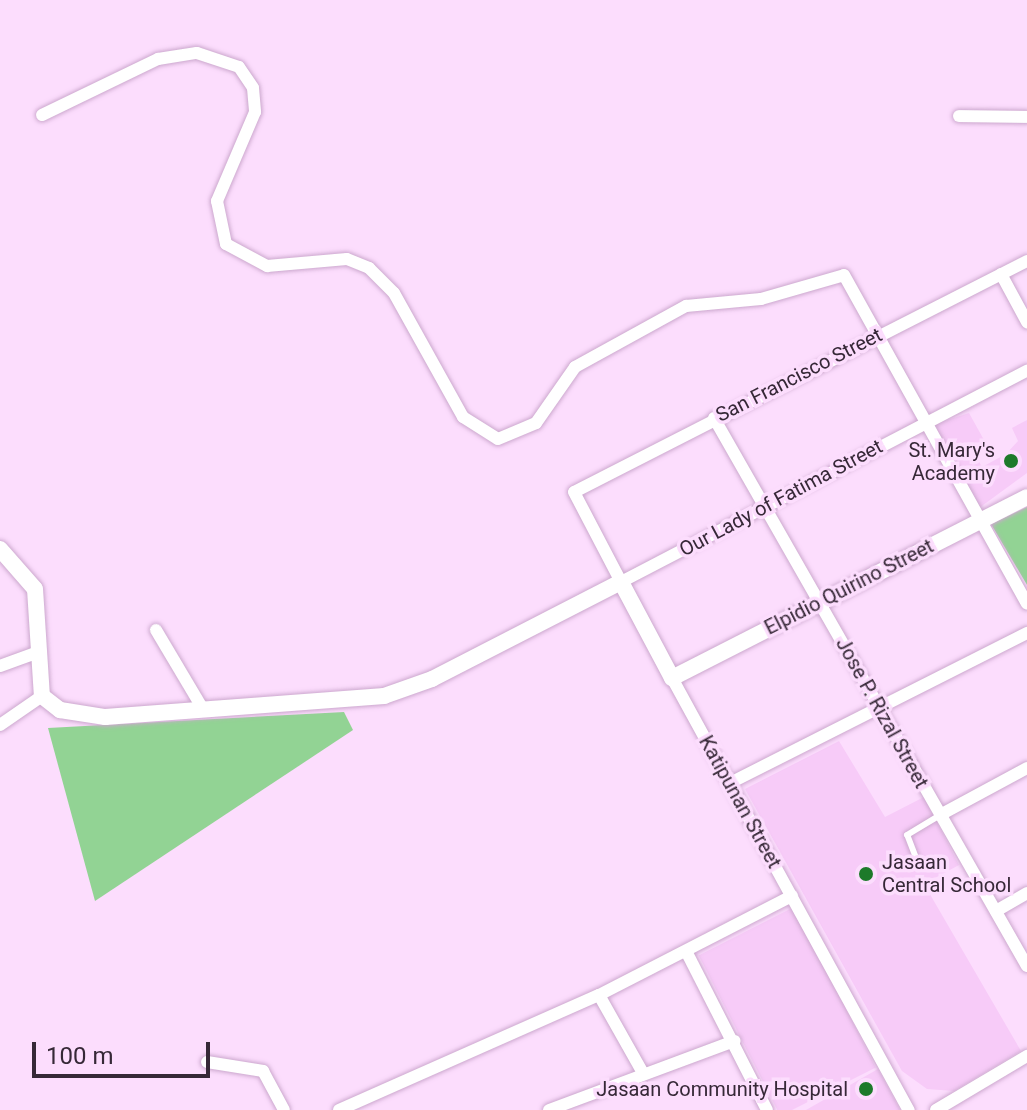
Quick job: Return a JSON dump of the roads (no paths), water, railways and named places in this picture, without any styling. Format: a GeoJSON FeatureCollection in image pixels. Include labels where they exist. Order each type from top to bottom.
{"type":"FeatureCollection","features":[{"type":"Feature","properties":{"kind":"street"},"geometry":{"type":"LineString","coordinates":[[42,115],[158,59],[197,53],[239,67],[253,88],[255,112],[217,201],[226,244],[267,266],[347,259],[369,268],[394,293],[463,417],[498,439],[536,423],[575,367],[686,306],[761,299],[838,275],[855,286],[925,425],[1027,604]]}},
{"type":"Feature","properties":{"kind":"street"},"geometry":{"type":"LineString","coordinates":[[959,116],[1027,117]]}},
{"type":"Feature","properties":{"kind":"street","name":"San Francisco Street"},"geometry":{"type":"LineString","coordinates":[[574,492],[1027,261]]}},
{"type":"Feature","properties":{"kind":"street"},"geometry":{"type":"LineString","coordinates":[[1001,274],[1027,322]]}},
{"type":"Feature","properties":{"kind":"street","name":"Our Lady of Fatima Street"},"geometry":{"type":"LineString","coordinates":[[621,582],[1027,371]]}},
{"type":"Feature","properties":{"kind":"street","name":"Jose P. Rizal Street"},"geometry":{"type":"LineString","coordinates":[[714,418],[1027,966]]}},
{"type":"Feature","properties":{"kind":"street","name":"Katipunan Street"},"geometry":{"type":"LineString","coordinates":[[574,492],[672,678],[909,1110]]}},
{"type":"Feature","properties":{"kind":"street","name":"Elpidio Quirino Street"},"geometry":{"type":"LineString","coordinates":[[672,678],[1027,497]]}},
{"type":"Feature","properties":{"kind":"street"},"geometry":{"type":"LineString","coordinates":[[0,549],[35,589],[36,653],[42,696]]}},
{"type":"Feature","properties":{"kind":"street"},"geometry":{"type":"LineString","coordinates":[[42,696],[78,715],[384,696],[432,679],[621,582]]}},
{"type":"Feature","properties":{"kind":"street"},"geometry":{"type":"LineString","coordinates":[[156,630],[203,709]]}},
{"type":"Feature","properties":{"kind":"street"},"geometry":{"type":"LineString","coordinates":[[730,783],[1027,633]]}},
{"type":"Feature","properties":{"kind":"street"},"geometry":{"type":"LineString","coordinates":[[0,666],[36,653]]}},
{"type":"Feature","properties":{"kind":"street"},"geometry":{"type":"LineString","coordinates":[[0,725],[42,696]]}},
{"type":"Feature","properties":{"kind":"street"},"geometry":{"type":"LineString","coordinates":[[940,815],[1027,768]]}},
{"type":"Feature","properties":{"kind":"street"},"geometry":{"type":"LineString","coordinates":[[996,911],[1027,893]]}},
{"type":"Feature","properties":{"kind":"street"},"geometry":{"type":"LineString","coordinates":[[339,1110],[599,995],[792,896]]}},
{"type":"Feature","properties":{"kind":"street"},"geometry":{"type":"LineString","coordinates":[[686,951],[735,1041],[767,1110]]}},
{"type":"Feature","properties":{"kind":"street"},"geometry":{"type":"LineString","coordinates":[[599,995],[643,1073]]}},
{"type":"Feature","properties":{"kind":"street"},"geometry":{"type":"LineString","coordinates":[[549,1110],[735,1041]]}},
{"type":"Feature","properties":{"kind":"street"},"geometry":{"type":"LineString","coordinates":[[936,1110],[1027,1056]]}},
{"type":"Feature","properties":{"kind":"street"},"geometry":{"type":"LineString","coordinates":[[207,1062],[263,1071],[284,1110]]}},
{"type":"Feature","properties":{"kind":"lane"},"geometry":{"type":"LineString","coordinates":[[918,863],[907,835],[940,815]]}},
{"type":"Feature","properties":{"kind":"place","name":"St. Mary's Academy"},"geometry":{"type":"Point","coordinates":[1011,461]}},
{"type":"Feature","properties":{"kind":"place","name":"Jasaan Central School"},"geometry":{"type":"Point","coordinates":[866,874]}},
{"type":"Feature","properties":{"kind":"place","name":"Jasaan Community Hospital"},"geometry":{"type":"Point","coordinates":[866,1089]}}]}
